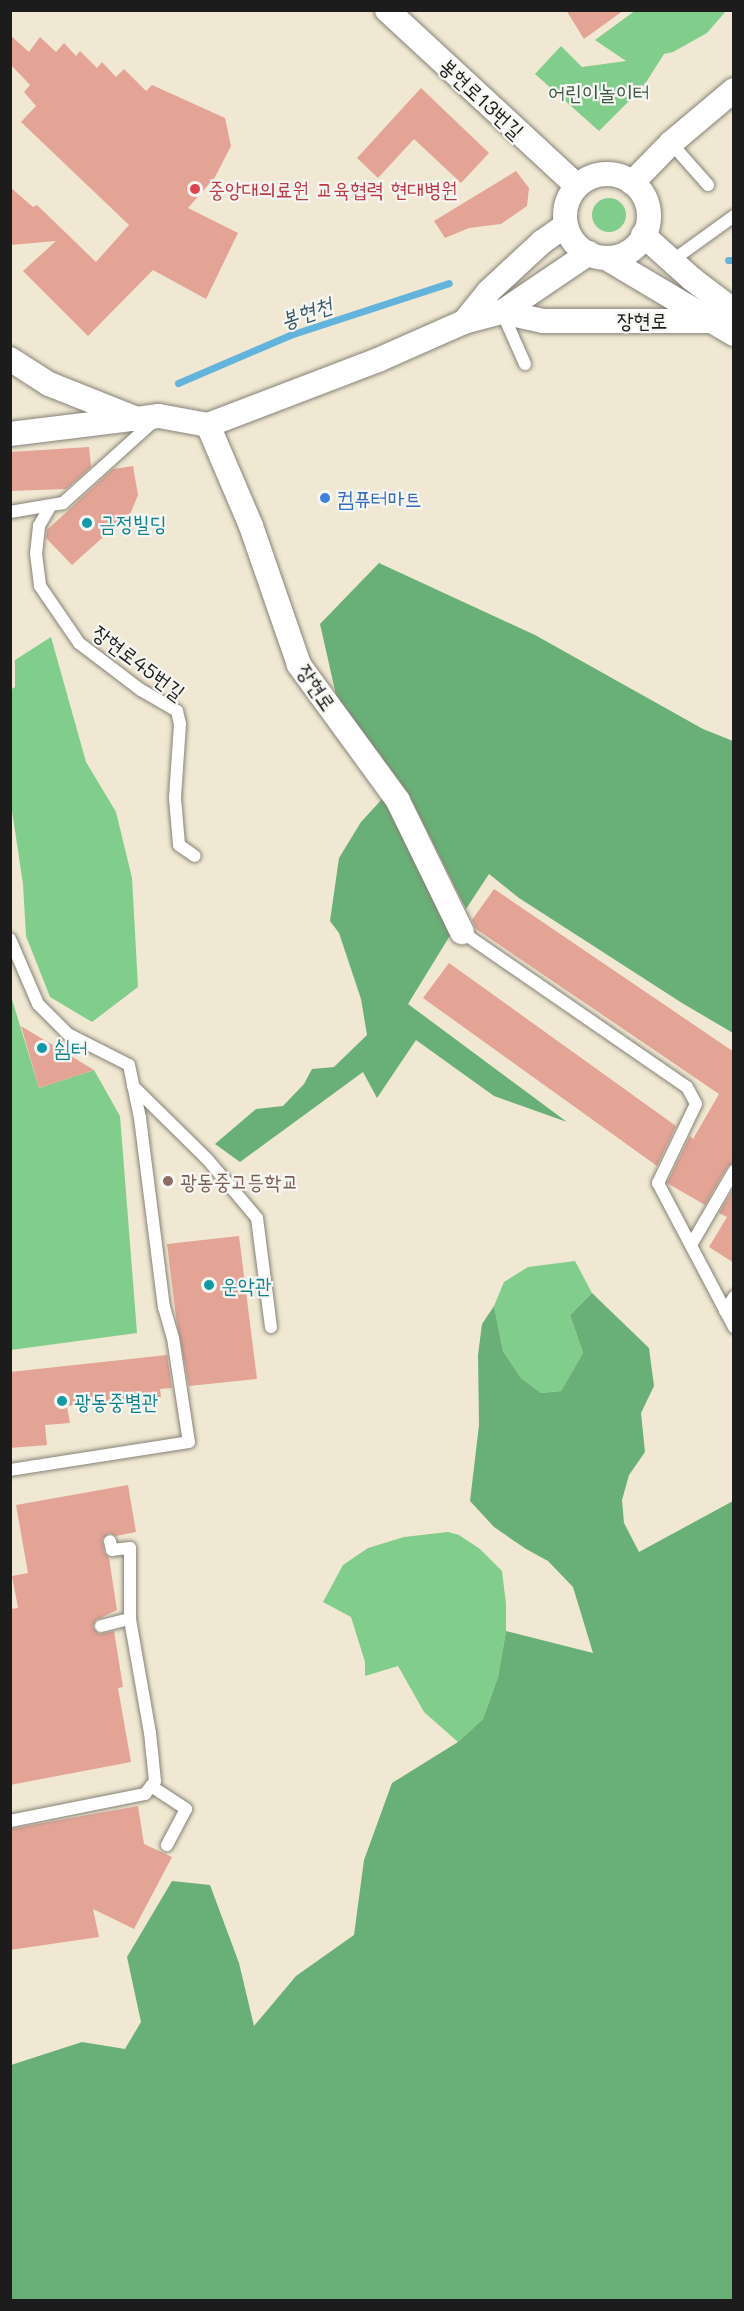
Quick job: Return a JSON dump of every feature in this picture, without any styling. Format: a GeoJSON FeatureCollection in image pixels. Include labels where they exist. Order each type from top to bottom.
{"type":"FeatureCollection","features":[{"type":"Feature","properties":{"kind":"street","name":"봉현로13번길"},"geometry":{"type":"LineString","coordinates":[[387,10],[577,186]]}},
{"type":"Feature","properties":{"kind":"street"},"geometry":{"type":"LineString","coordinates":[[632,183],[671,143],[734,90]]}},
{"type":"Feature","properties":{"kind":"street"},"geometry":{"type":"LineString","coordinates":[[10,359],[49,384],[148,417],[208,425],[378,360],[464,322],[502,312],[598,255],[620,256],[632,250],[643,236],[649,214],[646,201],[632,183],[616,175],[602,174],[589,178],[577,186],[569,197],[565,211],[566,225],[572,238],[598,255],[734,334]]}},
{"type":"Feature","properties":{"kind":"street"},"geometry":{"type":"LineString","coordinates":[[464,322],[488,292],[542,242],[566,225]]}},
{"type":"Feature","properties":{"kind":"street"},"geometry":{"type":"LineString","coordinates":[[643,236],[692,279],[734,311]]}},
{"type":"Feature","properties":{"kind":"street","name":"장현로"},"geometry":{"type":"LineString","coordinates":[[502,312],[543,321],[710,321]]}},
{"type":"Feature","properties":{"kind":"street"},"geometry":{"type":"LineString","coordinates":[[10,434],[148,417]]}},
{"type":"Feature","properties":{"kind":"street","name":"장현로"},"geometry":{"type":"LineString","coordinates":[[208,425],[251,526],[299,665],[398,801],[462,932]]}},
{"type":"Feature","properties":{"kind":"lane"},"geometry":{"type":"LineString","coordinates":[[671,143],[708,185]]}},
{"type":"Feature","properties":{"kind":"lane"},"geometry":{"type":"LineString","coordinates":[[673,260],[734,216]]}},
{"type":"Feature","properties":{"kind":"lane"},"geometry":{"type":"LineString","coordinates":[[502,312],[525,364]]}},
{"type":"Feature","properties":{"kind":"lane"},"geometry":{"type":"LineString","coordinates":[[10,512],[63,503],[148,417]]}},
{"type":"Feature","properties":{"kind":"lane","name":"장현로45번길"},"geometry":{"type":"LineString","coordinates":[[51,506],[39,526],[36,553],[40,586],[79,643],[141,690],[177,711],[180,724],[175,798],[179,845],[195,856]]}},
{"type":"Feature","properties":{"kind":"lane"},"geometry":{"type":"LineString","coordinates":[[462,932],[687,1087],[696,1104],[658,1183],[734,1327]]}},
{"type":"Feature","properties":{"kind":"lane"},"geometry":{"type":"LineString","coordinates":[[10,939],[38,1004],[68,1034],[129,1065],[140,1118],[164,1307],[172,1338],[189,1442],[10,1470]]}},
{"type":"Feature","properties":{"kind":"lane"},"geometry":{"type":"LineString","coordinates":[[133,1086],[208,1160],[257,1218],[271,1327]]}},
{"type":"Feature","properties":{"kind":"lane"},"geometry":{"type":"LineString","coordinates":[[690,1245],[734,1171]]}},
{"type":"Feature","properties":{"kind":"lane"},"geometry":{"type":"LineString","coordinates":[[725,1311],[734,1297]]}},
{"type":"Feature","properties":{"kind":"lane"},"geometry":{"type":"LineString","coordinates":[[10,1821],[87,1809],[145,1794],[155,1781],[150,1733],[130,1619],[130,1548],[111,1546],[98,1552]]}},
{"type":"Feature","properties":{"kind":"lane"},"geometry":{"type":"LineString","coordinates":[[101,1626],[130,1619]]}},
{"type":"Feature","properties":{"kind":"lane"},"geometry":{"type":"LineString","coordinates":[[151,1786],[186,1809],[167,1845]]}},
{"type":"Feature","properties":{"kind":"green space","name":"어린이놀이터"},"geometry":{"type":"Polygon","coordinates":[[[636,10],[726,11],[707,33],[673,52],[664,54],[643,87],[599,131],[535,74],[561,46],[582,67],[626,61],[595,40],[636,10]]]}},
{"type":"Feature","properties":{"kind":"green space"},"geometry":{"type":"Polygon","coordinates":[[[609,198],[621,203],[626,215],[621,227],[609,232],[597,227],[592,215],[597,203],[609,198]]]}},
{"type":"Feature","properties":{"kind":"green space"},"geometry":{"type":"Polygon","coordinates":[[[379,563],[535,635],[703,729],[733,741],[733,1033],[682,1003],[519,898],[489,874],[466,909],[408,793],[336,695],[320,624],[379,563]]]}},
{"type":"Feature","properties":{"kind":"green space"},"geometry":{"type":"Polygon","coordinates":[[[51,637],[86,762],[116,812],[132,878],[138,987],[92,1022],[50,997],[26,936],[23,884],[11,804],[10,690],[15,687],[15,660],[51,637]]]}},
{"type":"Feature","properties":{"kind":"green space"},"geometry":{"type":"Polygon","coordinates":[[[383,798],[454,929],[408,1004],[567,1122],[494,1096],[416,1040],[377,1098],[363,1072],[240,1162],[215,1144],[256,1109],[283,1106],[304,1084],[312,1069],[334,1067],[367,1035],[361,999],[339,933],[330,921],[339,858],[361,822],[383,798]]]}},
{"type":"Feature","properties":{"kind":"green space"},"geometry":{"type":"Polygon","coordinates":[[[10,993],[39,1088],[94,1070],[120,1116],[137,1333],[11,1350],[10,993]]]}},
{"type":"Feature","properties":{"kind":"green space"},"geometry":{"type":"Polygon","coordinates":[[[575,1261],[592,1293],[570,1315],[583,1353],[561,1391],[541,1393],[521,1378],[503,1351],[494,1306],[504,1282],[528,1267],[575,1261]]]}},
{"type":"Feature","properties":{"kind":"green space"},"geometry":{"type":"Polygon","coordinates":[[[592,1293],[649,1348],[654,1386],[641,1413],[645,1452],[629,1475],[622,1500],[624,1523],[639,1552],[733,1501],[733,2300],[11,2300],[11,2065],[82,2042],[125,2049],[141,2022],[127,1957],[172,1881],[210,1885],[239,1963],[254,2026],[296,1976],[354,1935],[364,1860],[392,1783],[458,1742],[483,1719],[498,1677],[506,1631],[593,1653],[573,1587],[548,1561],[494,1527],[470,1501],[479,1425],[478,1355],[482,1324],[494,1306],[503,1351],[521,1378],[541,1393],[561,1391],[583,1353],[570,1315],[592,1293]]]}},
{"type":"Feature","properties":{"kind":"green space"},"geometry":{"type":"Polygon","coordinates":[[[448,1532],[459,1535],[480,1549],[502,1571],[506,1604],[506,1631],[498,1677],[483,1719],[458,1742],[424,1712],[398,1666],[365,1676],[365,1662],[351,1617],[323,1602],[343,1565],[368,1548],[404,1537],[448,1532]]]}},
{"type":"Feature","properties":{"kind":"building"},"geometry":{"type":"Polygon","coordinates":[[[566,10],[624,10],[584,39],[566,10]]]}},
{"type":"Feature","properties":{"kind":"building"},"geometry":{"type":"Polygon","coordinates":[[[10,35],[29,52],[40,37],[56,52],[64,43],[76,56],[80,51],[97,68],[102,62],[116,77],[124,69],[146,91],[152,85],[225,118],[231,146],[215,177],[188,208],[238,233],[206,299],[153,270],[88,336],[23,271],[56,241],[10,245],[10,187],[33,207],[37,205],[96,262],[129,225],[21,122],[36,106],[24,92],[30,85],[10,64],[10,35]]]}},
{"type":"Feature","properties":{"kind":"building"},"geometry":{"type":"Polygon","coordinates":[[[421,88],[489,153],[461,183],[414,139],[378,178],[357,158],[421,88]]]}},
{"type":"Feature","properties":{"kind":"building"},"geometry":{"type":"Polygon","coordinates":[[[516,171],[529,188],[527,206],[501,224],[469,228],[445,238],[434,221],[516,171]]]}},
{"type":"Feature","properties":{"kind":"building"},"geometry":{"type":"Polygon","coordinates":[[[89,447],[91,467],[66,489],[10,491],[10,452],[89,447]]]}},
{"type":"Feature","properties":{"kind":"building","name":"금정빌딩"},"geometry":{"type":"Polygon","coordinates":[[[133,466],[138,495],[131,512],[72,565],[46,538],[47,530],[113,469],[133,466]]]}},
{"type":"Feature","properties":{"kind":"building"},"geometry":{"type":"Polygon","coordinates":[[[494,889],[734,1052],[734,1163],[727,1167],[705,1205],[667,1183],[690,1136],[693,1139],[719,1094],[476,929],[472,920],[494,889]]]}},
{"type":"Feature","properties":{"kind":"building"},"geometry":{"type":"Polygon","coordinates":[[[449,963],[676,1126],[657,1166],[423,998],[449,963]]]}},
{"type":"Feature","properties":{"kind":"building","name":"쉼터"},"geometry":{"type":"Polygon","coordinates":[[[21,1026],[94,1070],[39,1088],[21,1026]]]}},
{"type":"Feature","properties":{"kind":"building"},"geometry":{"type":"Polygon","coordinates":[[[734,1188],[734,1263],[709,1247],[727,1217],[719,1213],[734,1188]]]}},
{"type":"Feature","properties":{"kind":"building","name":"운악관"},"geometry":{"type":"Polygon","coordinates":[[[239,1236],[257,1379],[189,1386],[176,1317],[167,1244],[239,1236]]]}},
{"type":"Feature","properties":{"kind":"building","name":"광동중별관"},"geometry":{"type":"Polygon","coordinates":[[[167,1355],[172,1388],[160,1389],[161,1397],[67,1406],[70,1423],[45,1425],[47,1445],[10,1448],[10,1372],[167,1355]]]}},
{"type":"Feature","properties":{"kind":"building"},"geometry":{"type":"Polygon","coordinates":[[[128,1485],[136,1532],[116,1536],[109,1533],[102,1539],[104,1552],[109,1558],[117,1610],[96,1620],[93,1627],[99,1634],[114,1631],[123,1687],[118,1688],[131,1762],[10,1785],[10,1609],[18,1608],[12,1576],[28,1573],[16,1505],[128,1485]]]}},
{"type":"Feature","properties":{"kind":"building"},"geometry":{"type":"Polygon","coordinates":[[[138,1806],[144,1844],[172,1857],[134,1929],[93,1909],[99,1937],[10,1950],[10,1829],[138,1806]]]}},
{"type":"Feature","properties":{"kind":"waterway","name":"봉현천"},"geometry":{"type":"LineString","coordinates":[[728,260],[734,260]]}},
{"type":"Feature","properties":{"kind":"waterway","name":"봉현천"},"geometry":{"type":"LineString","coordinates":[[178,383],[290,335],[449,283]]}},
{"type":"Feature","properties":{"kind":"place","name":"중앙대의료원 교육협력 현대병원"},"geometry":{"type":"Point","coordinates":[195,189]}},
{"type":"Feature","properties":{"kind":"place","name":"컴퓨터마트"},"geometry":{"type":"Point","coordinates":[325,498]}},
{"type":"Feature","properties":{"kind":"place","name":"금정빌딩"},"geometry":{"type":"Point","coordinates":[87,523]}},
{"type":"Feature","properties":{"kind":"place","name":"쉼터"},"geometry":{"type":"Point","coordinates":[42,1048]}},
{"type":"Feature","properties":{"kind":"place","name":"광동중고등학교"},"geometry":{"type":"Point","coordinates":[168,1181]}},
{"type":"Feature","properties":{"kind":"place","name":"운악관"},"geometry":{"type":"Point","coordinates":[209,1285]}},
{"type":"Feature","properties":{"kind":"place","name":"광동중별관"},"geometry":{"type":"Point","coordinates":[62,1401]}}]}
